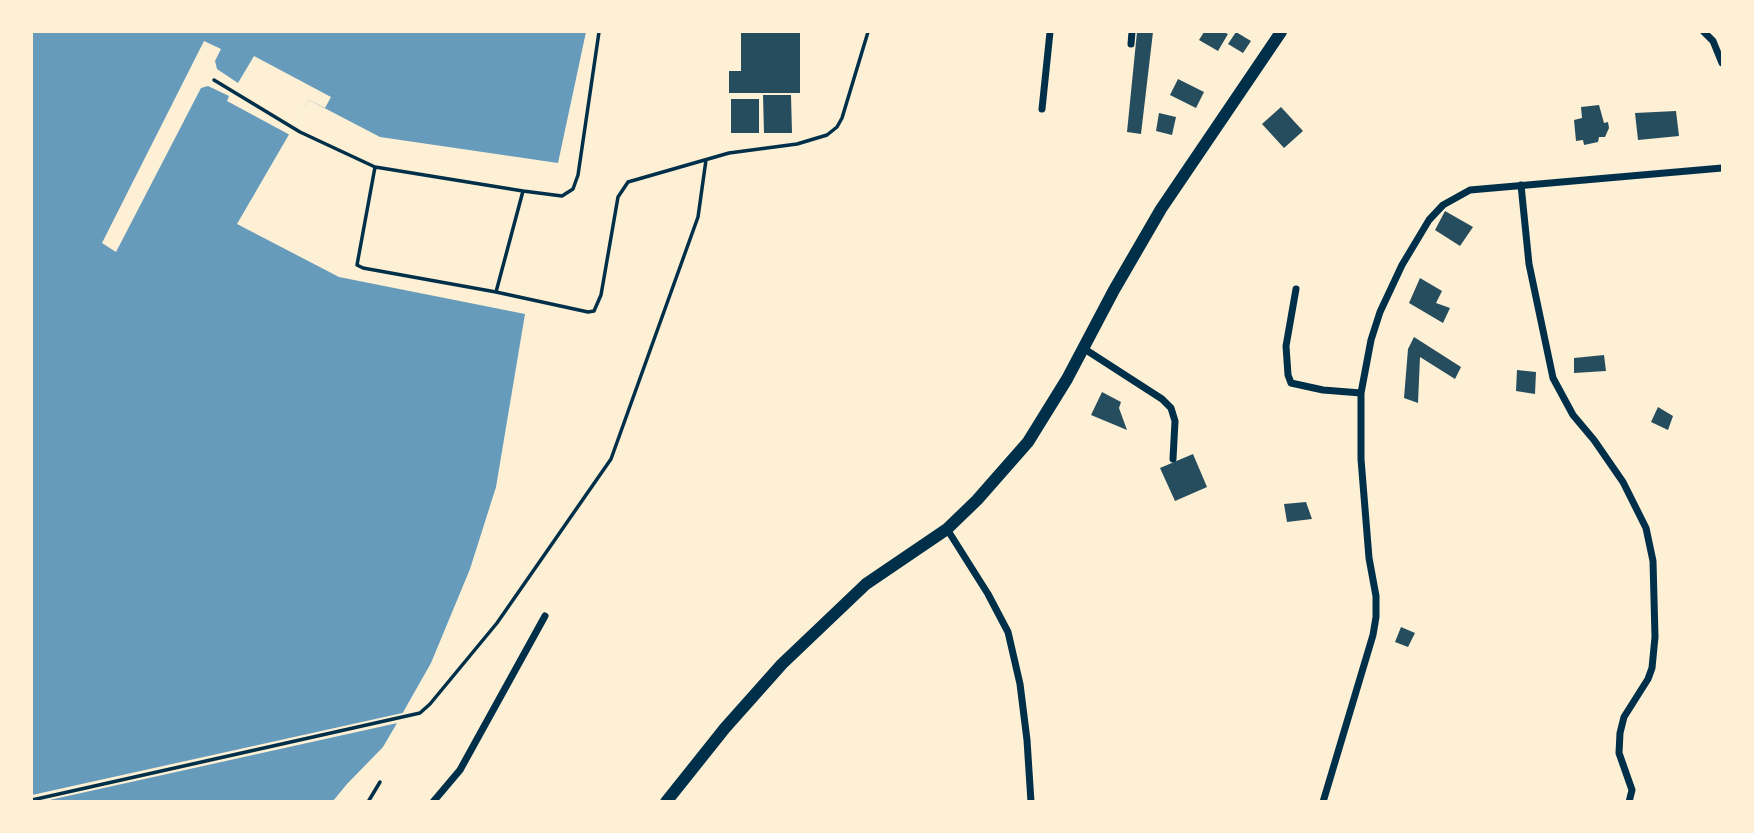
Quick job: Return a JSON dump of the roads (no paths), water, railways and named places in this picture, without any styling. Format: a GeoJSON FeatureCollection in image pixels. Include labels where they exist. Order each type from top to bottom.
{"type":"FeatureCollection","features":[{"type":"Feature","properties":{"kind":"highway"},"geometry":{"type":"LineString","coordinates":[[666,802],[725,728],[810,636],[866,584],[947,529],[977,500],[1028,442],[1067,379],[1161,209],[1281,32]]}},
{"type":"Feature","properties":{"kind":"street"},"geometry":{"type":"LineString","coordinates":[[1041,109],[1050,32]]}},
{"type":"Feature","properties":{"kind":"street"},"geometry":{"type":"LineString","coordinates":[[1130,44],[1132,32]]}},
{"type":"Feature","properties":{"kind":"street"},"geometry":{"type":"LineString","coordinates":[[1704,32],[1713,41],[1723,63]]}},
{"type":"Feature","properties":{"kind":"street"},"geometry":{"type":"LineString","coordinates":[[1323,802],[1376,617],[1362,472],[1361,393],[1371,340],[1380,312],[1402,265],[1429,220],[1443,205],[1470,190],[1723,168]]}},
{"type":"Feature","properties":{"kind":"street"},"geometry":{"type":"LineString","coordinates":[[1521,185],[1529,264],[1553,379],[1573,415],[1623,482],[1646,528],[1653,561],[1655,637],[1652,668],[1624,717],[1620,733],[1619,753],[1632,790],[1629,802]]}},
{"type":"Feature","properties":{"kind":"street"},"geometry":{"type":"LineString","coordinates":[[1296,289],[1286,346],[1291,383],[1323,390],[1361,393]]}},
{"type":"Feature","properties":{"kind":"street"},"geometry":{"type":"LineString","coordinates":[[1083,348],[1162,399],[1171,408],[1175,421],[1173,459]]}},
{"type":"Feature","properties":{"kind":"street"},"geometry":{"type":"LineString","coordinates":[[947,529],[988,594],[1008,632],[1020,684],[1031,802]]}},
{"type":"Feature","properties":{"kind":"street"},"geometry":{"type":"LineString","coordinates":[[433,802],[460,770],[545,616]]}},
{"type":"Feature","properties":{"kind":"lane"},"geometry":{"type":"LineString","coordinates":[[214,80],[300,132],[375,167],[562,196],[573,189],[578,175],[599,32]]}},
{"type":"Feature","properties":{"kind":"lane"},"geometry":{"type":"LineString","coordinates":[[375,167],[357,265],[588,312],[594,310],[601,295],[618,197],[628,182],[729,153],[797,144],[827,135],[837,127],[842,118],[868,32]]}},
{"type":"Feature","properties":{"kind":"lane"},"geometry":{"type":"LineString","coordinates":[[32,800],[421,713],[497,623],[611,459],[698,217],[706,160]]}},
{"type":"Feature","properties":{"kind":"lane"},"geometry":{"type":"LineString","coordinates":[[496,292],[523,191]]}},
{"type":"Feature","properties":{"kind":"lane"},"geometry":{"type":"LineString","coordinates":[[368,802],[380,782]]}},
{"type":"Feature","properties":{"kind":"water"},"geometry":{"type":"Polygon","coordinates":[[[32,32],[586,32],[558,163],[380,137],[309,100],[237,224],[339,277],[525,314],[496,487],[470,569],[431,663],[383,747],[333,801],[32,801],[32,32]]]}}]}
